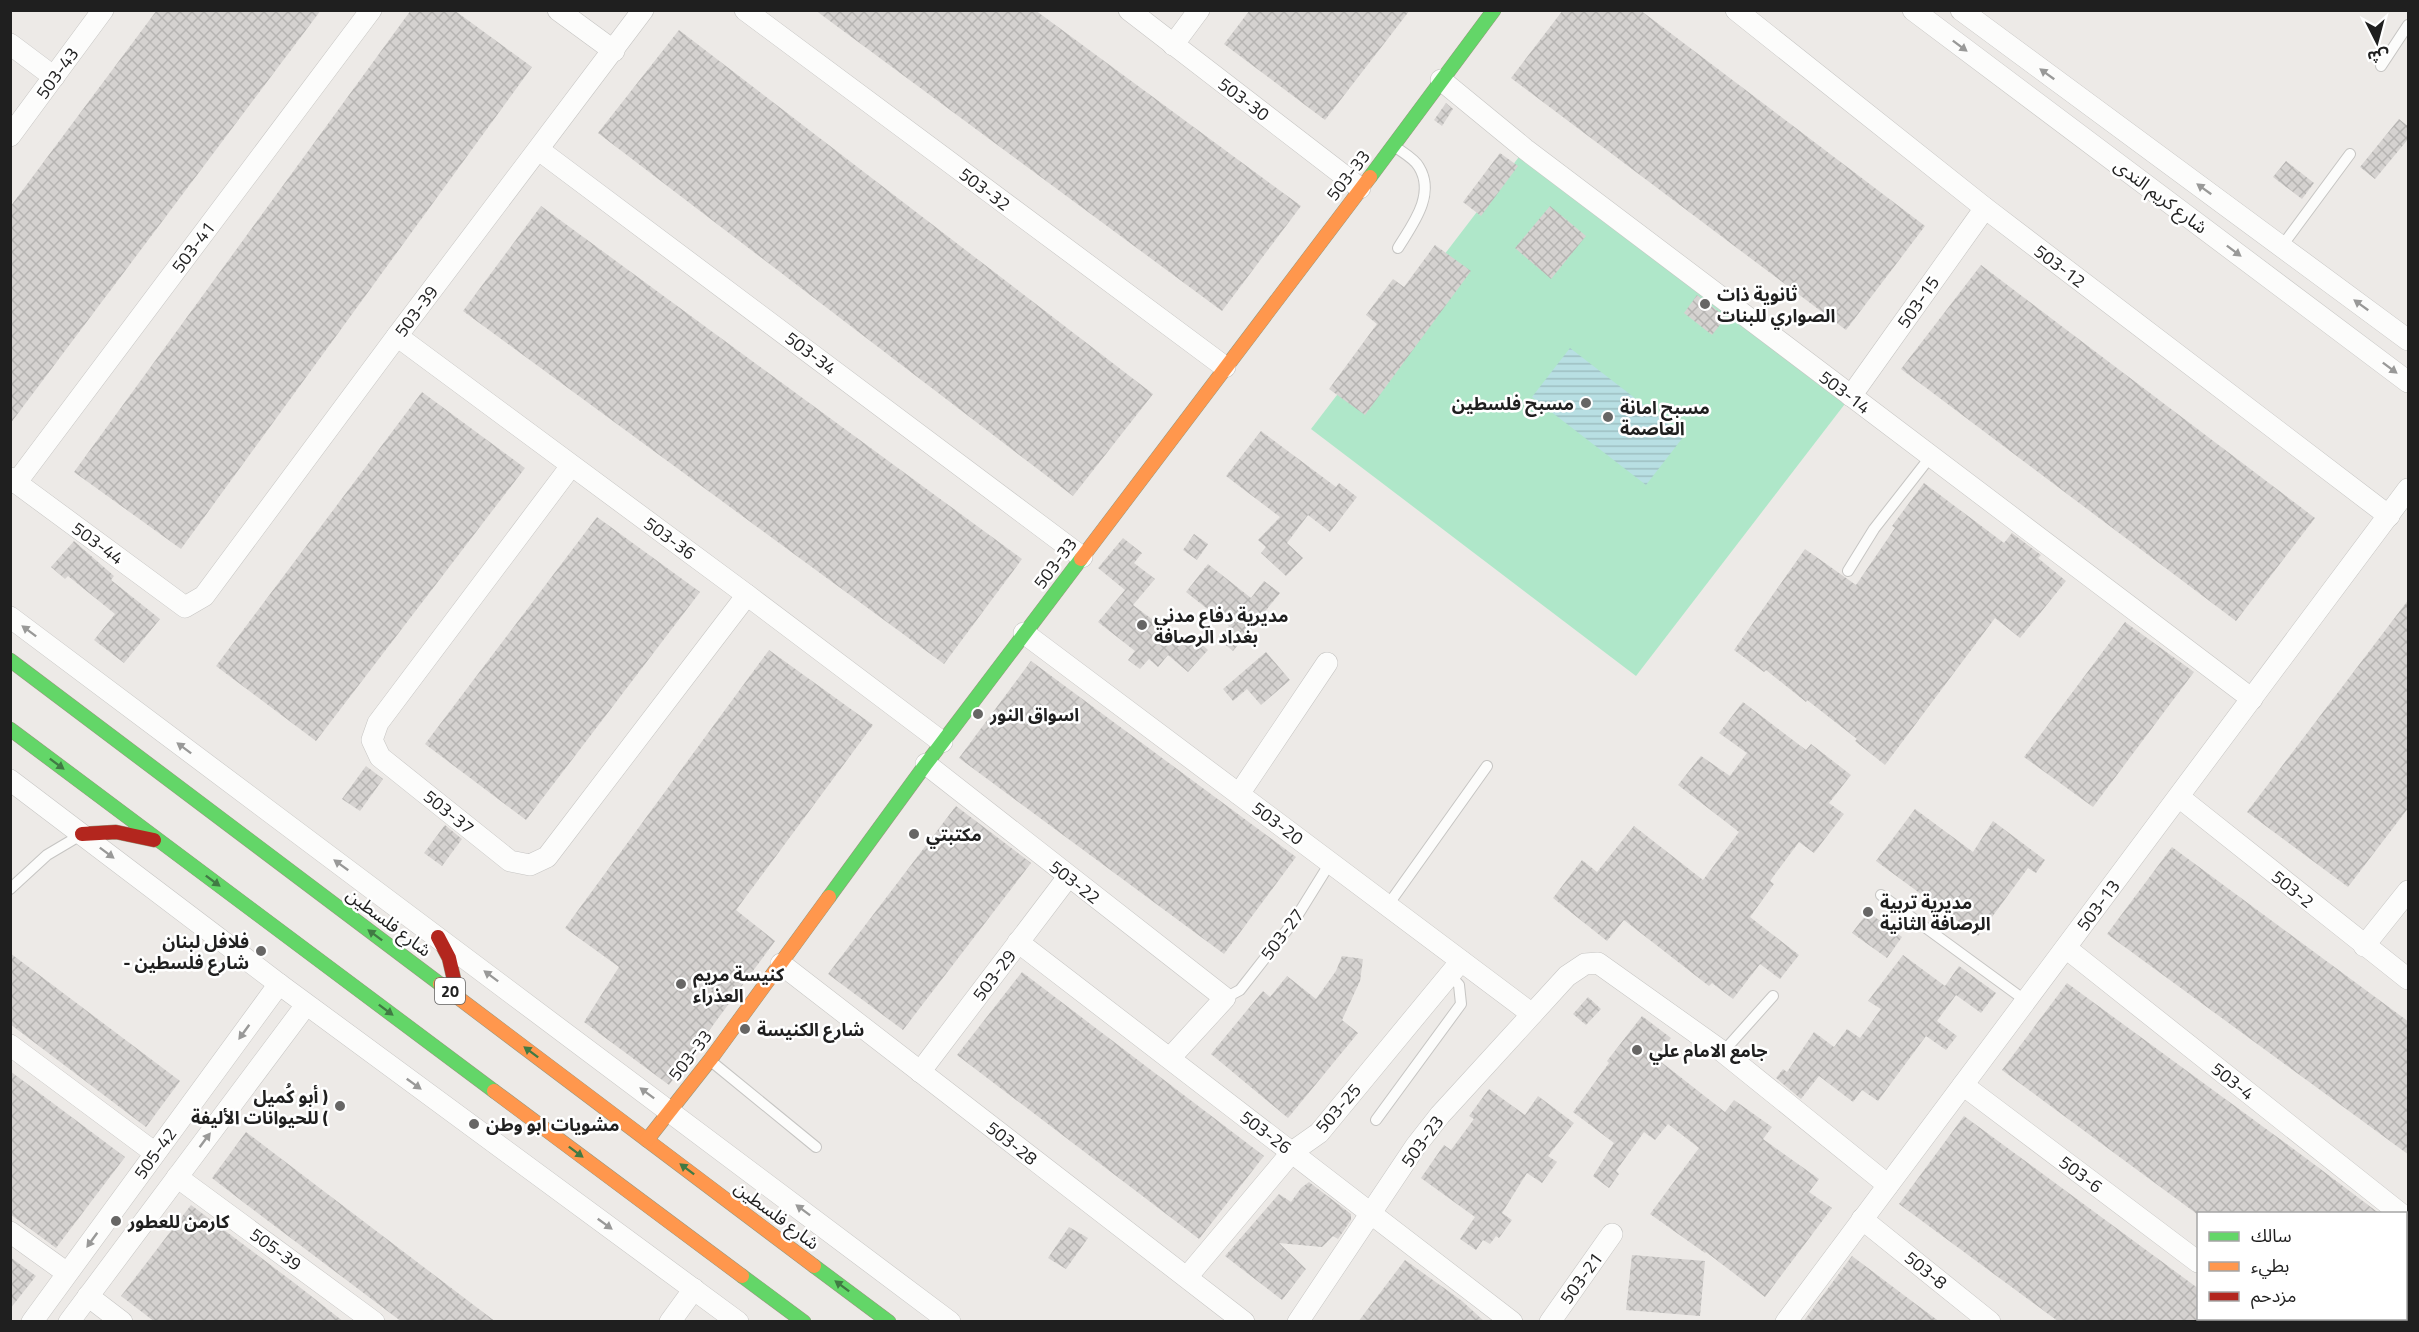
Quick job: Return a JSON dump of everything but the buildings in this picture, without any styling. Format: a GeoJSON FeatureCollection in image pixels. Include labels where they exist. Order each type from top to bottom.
{"type":"FeatureCollection","features":[{"type":"Feature","properties":{"kind":"main road","name":"503-33"},"geometry":{"type":"LineString","coordinates":[[647,1140],[782,964],[942,742],[1394,146],[1494,10]]}},
{"type":"Feature","properties":{"kind":"main road","name":"شارع فلسطين"},"geometry":{"type":"LineString","coordinates":[[10,660],[889,1322]]}},
{"type":"Feature","properties":{"kind":"main road"},"geometry":{"type":"LineString","coordinates":[[10,729],[804,1322]]}},
{"type":"Feature","properties":{"kind":"main road"},"geometry":{"type":"LineString","coordinates":[[82,834],[99,832],[133,834],[165,845]]}},
{"type":"Feature","properties":{"kind":"main road"},"geometry":{"type":"LineString","coordinates":[[438,937],[449,958],[458,997]]}},
{"type":"Feature","properties":{"kind":"street","name":"503-43"},"geometry":{"type":"LineString","coordinates":[[10,136],[104,10]]}},
{"type":"Feature","properties":{"kind":"street","name":"503-41"},"geometry":{"type":"LineString","coordinates":[[13,481],[371,10]]}},
{"type":"Feature","properties":{"kind":"street"},"geometry":{"type":"LineString","coordinates":[[558,10],[614,51]]}},
{"type":"Feature","properties":{"kind":"street","name":"503-39"},"geometry":{"type":"LineString","coordinates":[[185,607],[204,596],[644,10]]}},
{"type":"Feature","properties":{"kind":"street","name":"503-32"},"geometry":{"type":"LineString","coordinates":[[745,10],[1225,367]]}},
{"type":"Feature","properties":{"kind":"street","name":"503-30"},"geometry":{"type":"LineString","coordinates":[[1129,10],[1360,188]]}},
{"type":"Feature","properties":{"kind":"street"},"geometry":{"type":"LineString","coordinates":[[1173,45],[1199,10]]}},
{"type":"Feature","properties":{"kind":"street","name":"503-12"},"geometry":{"type":"LineString","coordinates":[[1736,10],[1984,208],[2389,516]]}},
{"type":"Feature","properties":{"kind":"street","name":"شارع كريم الندى"},"geometry":{"type":"LineString","coordinates":[[1913,10],[2409,382]]}},
{"type":"Feature","properties":{"kind":"street","name":"شارع كريم الندى"},"geometry":{"type":"LineString","coordinates":[[1961,10],[2409,340]]}},
{"type":"Feature","properties":{"kind":"street"},"geometry":{"type":"LineString","coordinates":[[10,44],[54,77]]}},
{"type":"Feature","properties":{"kind":"street","name":"503-14"},"geometry":{"type":"LineString","coordinates":[[1441,80],[1525,149],[2252,699]]}},
{"type":"Feature","properties":{"kind":"street","name":"503-34"},"geometry":{"type":"LineString","coordinates":[[539,150],[1082,557]]}},
{"type":"Feature","properties":{"kind":"street","name":"503-15"},"geometry":{"type":"LineString","coordinates":[[1851,396],[1984,208]]}},
{"type":"Feature","properties":{"kind":"street","name":"503-36"},"geometry":{"type":"LineString","coordinates":[[397,336],[942,742]]}},
{"type":"Feature","properties":{"kind":"street","name":"503-37"},"geometry":{"type":"LineString","coordinates":[[571,466],[378,723],[372,740],[380,757],[510,861],[530,865],[547,857],[747,595]]}},
{"type":"Feature","properties":{"kind":"street","name":"503-44"},"geometry":{"type":"LineString","coordinates":[[13,481],[185,607]]}},
{"type":"Feature","properties":{"kind":"street","name":"503-13"},"geometry":{"type":"LineString","coordinates":[[1786,1322],[2409,489]]}},
{"type":"Feature","properties":{"kind":"street"},"geometry":{"type":"LineString","coordinates":[[10,617],[950,1322]]}},
{"type":"Feature","properties":{"kind":"street","name":"503-20"},"geometry":{"type":"LineString","coordinates":[[1024,633],[1388,905],[1456,968],[1532,1014]]}},
{"type":"Feature","properties":{"kind":"street"},"geometry":{"type":"LineString","coordinates":[[1239,794],[1327,663]]}},
{"type":"Feature","properties":{"kind":"street","name":"503-22"},"geometry":{"type":"LineString","coordinates":[[926,764],[1225,998]]}},
{"type":"Feature","properties":{"kind":"street"},"geometry":{"type":"LineString","coordinates":[[10,780],[306,1005],[738,1322]]}},
{"type":"Feature","properties":{"kind":"street","name":"503-2"},"geometry":{"type":"LineString","coordinates":[[2179,797],[2364,946],[2409,979]]}},
{"type":"Feature","properties":{"kind":"street","name":"503-29"},"geometry":{"type":"LineString","coordinates":[[920,1072],[1068,877]]}},
{"type":"Feature","properties":{"kind":"street"},"geometry":{"type":"LineString","coordinates":[[2364,946],[2409,891]]}},
{"type":"Feature","properties":{"kind":"street","name":"503-26"},"geometry":{"type":"LineString","coordinates":[[1018,942],[1512,1322]]}},
{"type":"Feature","properties":{"kind":"street","name":"503-4"},"geometry":{"type":"LineString","coordinates":[[2066,948],[2398,1212]]}},
{"type":"Feature","properties":{"kind":"street","name":"503-23"},"geometry":{"type":"LineString","coordinates":[[1298,1322],[1415,1147],[1440,1115],[1567,976],[1585,964],[1598,963],[1722,1052]]}},
{"type":"Feature","properties":{"kind":"street","name":"503-28"},"geometry":{"type":"LineString","coordinates":[[782,964],[1244,1322]]}},
{"type":"Feature","properties":{"kind":"street","name":"503-25"},"geometry":{"type":"LineString","coordinates":[[1187,1278],[1292,1152],[1319,1133],[1456,968]]}},
{"type":"Feature","properties":{"kind":"street","name":"505-42"},"geometry":{"type":"LineString","coordinates":[[32,1322],[279,984]]}},
{"type":"Feature","properties":{"kind":"street"},"geometry":{"type":"LineString","coordinates":[[1170,1058],[1225,998]]}},
{"type":"Feature","properties":{"kind":"street","name":"505-42"},"geometry":{"type":"LineString","coordinates":[[69,1322],[306,1005]]}},
{"type":"Feature","properties":{"kind":"street"},"geometry":{"type":"LineString","coordinates":[[10,1045],[155,1153]]}},
{"type":"Feature","properties":{"kind":"street"},"geometry":{"type":"LineString","coordinates":[[1722,1052],[1888,1185]]}},
{"type":"Feature","properties":{"kind":"street","name":"503-6"},"geometry":{"type":"LineString","coordinates":[[1963,1085],[2197,1260]]}},
{"type":"Feature","properties":{"kind":"street","name":"505-39"},"geometry":{"type":"LineString","coordinates":[[177,1177],[374,1322]]}},
{"type":"Feature","properties":{"kind":"street","name":"503-8"},"geometry":{"type":"LineString","coordinates":[[1862,1219],[1990,1322]]}},
{"type":"Feature","properties":{"kind":"street"},"geometry":{"type":"LineString","coordinates":[[10,1232],[67,1273]]}},
{"type":"Feature","properties":{"kind":"street","name":"503-21"},"geometry":{"type":"LineString","coordinates":[[1550,1322],[1612,1234]]}},
{"type":"Feature","properties":{"kind":"street"},"geometry":{"type":"LineString","coordinates":[[670,1322],[694,1289]]}},
{"type":"Feature","properties":{"kind":"street"},"geometry":{"type":"LineString","coordinates":[[88,1296],[122,1322]]}},
{"type":"Feature","properties":{"kind":"lane"},"geometry":{"type":"LineString","coordinates":[[2381,66],[2409,25]]}},
{"type":"Feature","properties":{"kind":"lane"},"geometry":{"type":"LineString","coordinates":[[1394,146],[1419,166],[1425,185],[1422,208],[1398,248]]}},
{"type":"Feature","properties":{"kind":"lane"},"geometry":{"type":"LineString","coordinates":[[2282,246],[2350,154]]}},
{"type":"Feature","properties":{"kind":"lane"},"geometry":{"type":"LineString","coordinates":[[1848,571],[1874,529],[1931,456]]}},
{"type":"Feature","properties":{"kind":"lane"},"geometry":{"type":"LineString","coordinates":[[1388,905],[1486,766]]}},
{"type":"Feature","properties":{"kind":"lane"},"geometry":{"type":"LineString","coordinates":[[13,881],[47,855],[82,834]]}},
{"type":"Feature","properties":{"kind":"lane","name":"503-27"},"geometry":{"type":"LineString","coordinates":[[1225,998],[1240,990],[1294,921],[1330,863]]}},
{"type":"Feature","properties":{"kind":"lane"},"geometry":{"type":"LineString","coordinates":[[1881,895],[2026,1000]]}},
{"type":"Feature","properties":{"kind":"lane"},"geometry":{"type":"LineString","coordinates":[[1376,1120],[1461,1004],[1462,993],[1456,968]]}},
{"type":"Feature","properties":{"kind":"lane"},"geometry":{"type":"LineString","coordinates":[[1722,1052],[1773,996]]}},
{"type":"Feature","properties":{"kind":"lane"},"geometry":{"type":"LineString","coordinates":[[710,1060],[816,1147]]}},
{"type":"Feature","properties":{"kind":"green space"},"geometry":{"type":"Polygon","coordinates":[[[1525,149],[1851,396],[1636,676],[1311,429],[1525,149]]]}},
{"type":"Feature","properties":{"kind":"water","name":"مسبح امانة العاصمة"},"geometry":{"type":"Polygon","coordinates":[[[1570,348],[1684,436],[1646,485],[1532,397],[1570,348]]]}},
{"type":"Feature","properties":{"kind":"traffic: fast"},"geometry":{"type":"LineString","coordinates":[[1370,177],[1494,10]]}},
{"type":"Feature","properties":{"kind":"traffic: fast"},"geometry":{"type":"LineString","coordinates":[[829,897],[1081,559]]}},
{"type":"Feature","properties":{"kind":"traffic: fast"},"geometry":{"type":"LineString","coordinates":[[10,660],[440,984]]}},
{"type":"Feature","properties":{"kind":"traffic: fast"},"geometry":{"type":"LineString","coordinates":[[10,729],[494,1091]]}},
{"type":"Feature","properties":{"kind":"traffic: fast"},"geometry":{"type":"LineString","coordinates":[[814,1266],[889,1322]]}},
{"type":"Feature","properties":{"kind":"traffic: fast"},"geometry":{"type":"LineString","coordinates":[[742,1276],[804,1322]]}},
{"type":"Feature","properties":{"kind":"traffic: slow"},"geometry":{"type":"LineString","coordinates":[[1081,559],[1370,177]]}},
{"type":"Feature","properties":{"kind":"traffic: slow"},"geometry":{"type":"LineString","coordinates":[[647,1140],[710,1060],[829,897]]}},
{"type":"Feature","properties":{"kind":"traffic: slow"},"geometry":{"type":"LineString","coordinates":[[440,984],[814,1266]]}},
{"type":"Feature","properties":{"kind":"traffic: slow"},"geometry":{"type":"LineString","coordinates":[[494,1091],[742,1276]]}},
{"type":"Feature","properties":{"kind":"traffic: jam"},"geometry":{"type":"LineString","coordinates":[[82,834],[116,832],[154,840]]}},
{"type":"Feature","properties":{"kind":"traffic: jam"},"geometry":{"type":"LineString","coordinates":[[438,937],[449,958],[458,997]]}},
{"type":"Feature","properties":{"kind":"place","name":"ثانوية ذات الصواري للبنات"},"geometry":{"type":"Point","coordinates":[1705,304]}},
{"type":"Feature","properties":{"kind":"place","name":"مسبح فلسطين"},"geometry":{"type":"Point","coordinates":[1586,403]}},
{"type":"Feature","properties":{"kind":"place","name":"مسبح امانة العاصمة"},"geometry":{"type":"Point","coordinates":[1608,417]}},
{"type":"Feature","properties":{"kind":"place","name":"مديرية دفاع مدني بغداد الرصافة"},"geometry":{"type":"Point","coordinates":[1142,625]}},
{"type":"Feature","properties":{"kind":"place","name":"اسواق النور"},"geometry":{"type":"Point","coordinates":[978,714]}},
{"type":"Feature","properties":{"kind":"place","name":"مكتبتي"},"geometry":{"type":"Point","coordinates":[914,834]}},
{"type":"Feature","properties":{"kind":"place","name":"مديرية تربية الرصافة الثانية"},"geometry":{"type":"Point","coordinates":[1868,912]}},
{"type":"Feature","properties":{"kind":"place","name":"فلافل لبنان - شارع فلسطين"},"geometry":{"type":"Point","coordinates":[261,951]}},
{"type":"Feature","properties":{"kind":"place","name":"كنيسة مريم العذراء"},"geometry":{"type":"Point","coordinates":[681,984]}},
{"type":"Feature","properties":{"kind":"place","name":"شارع الكنيسة"},"geometry":{"type":"Point","coordinates":[745,1029]}},
{"type":"Feature","properties":{"kind":"place","name":"جامع الامام علي"},"geometry":{"type":"Point","coordinates":[1637,1050]}},
{"type":"Feature","properties":{"kind":"place","name":"أبو كُميل ) للحيوانات الأليفة ("},"geometry":{"type":"Point","coordinates":[340,1106]}},
{"type":"Feature","properties":{"kind":"place","name":"مشويات ابو وطن"},"geometry":{"type":"Point","coordinates":[474,1124]}},
{"type":"Feature","properties":{"kind":"place","name":"كارمن للعطور"},"geometry":{"type":"Point","coordinates":[116,1221]}}]}
